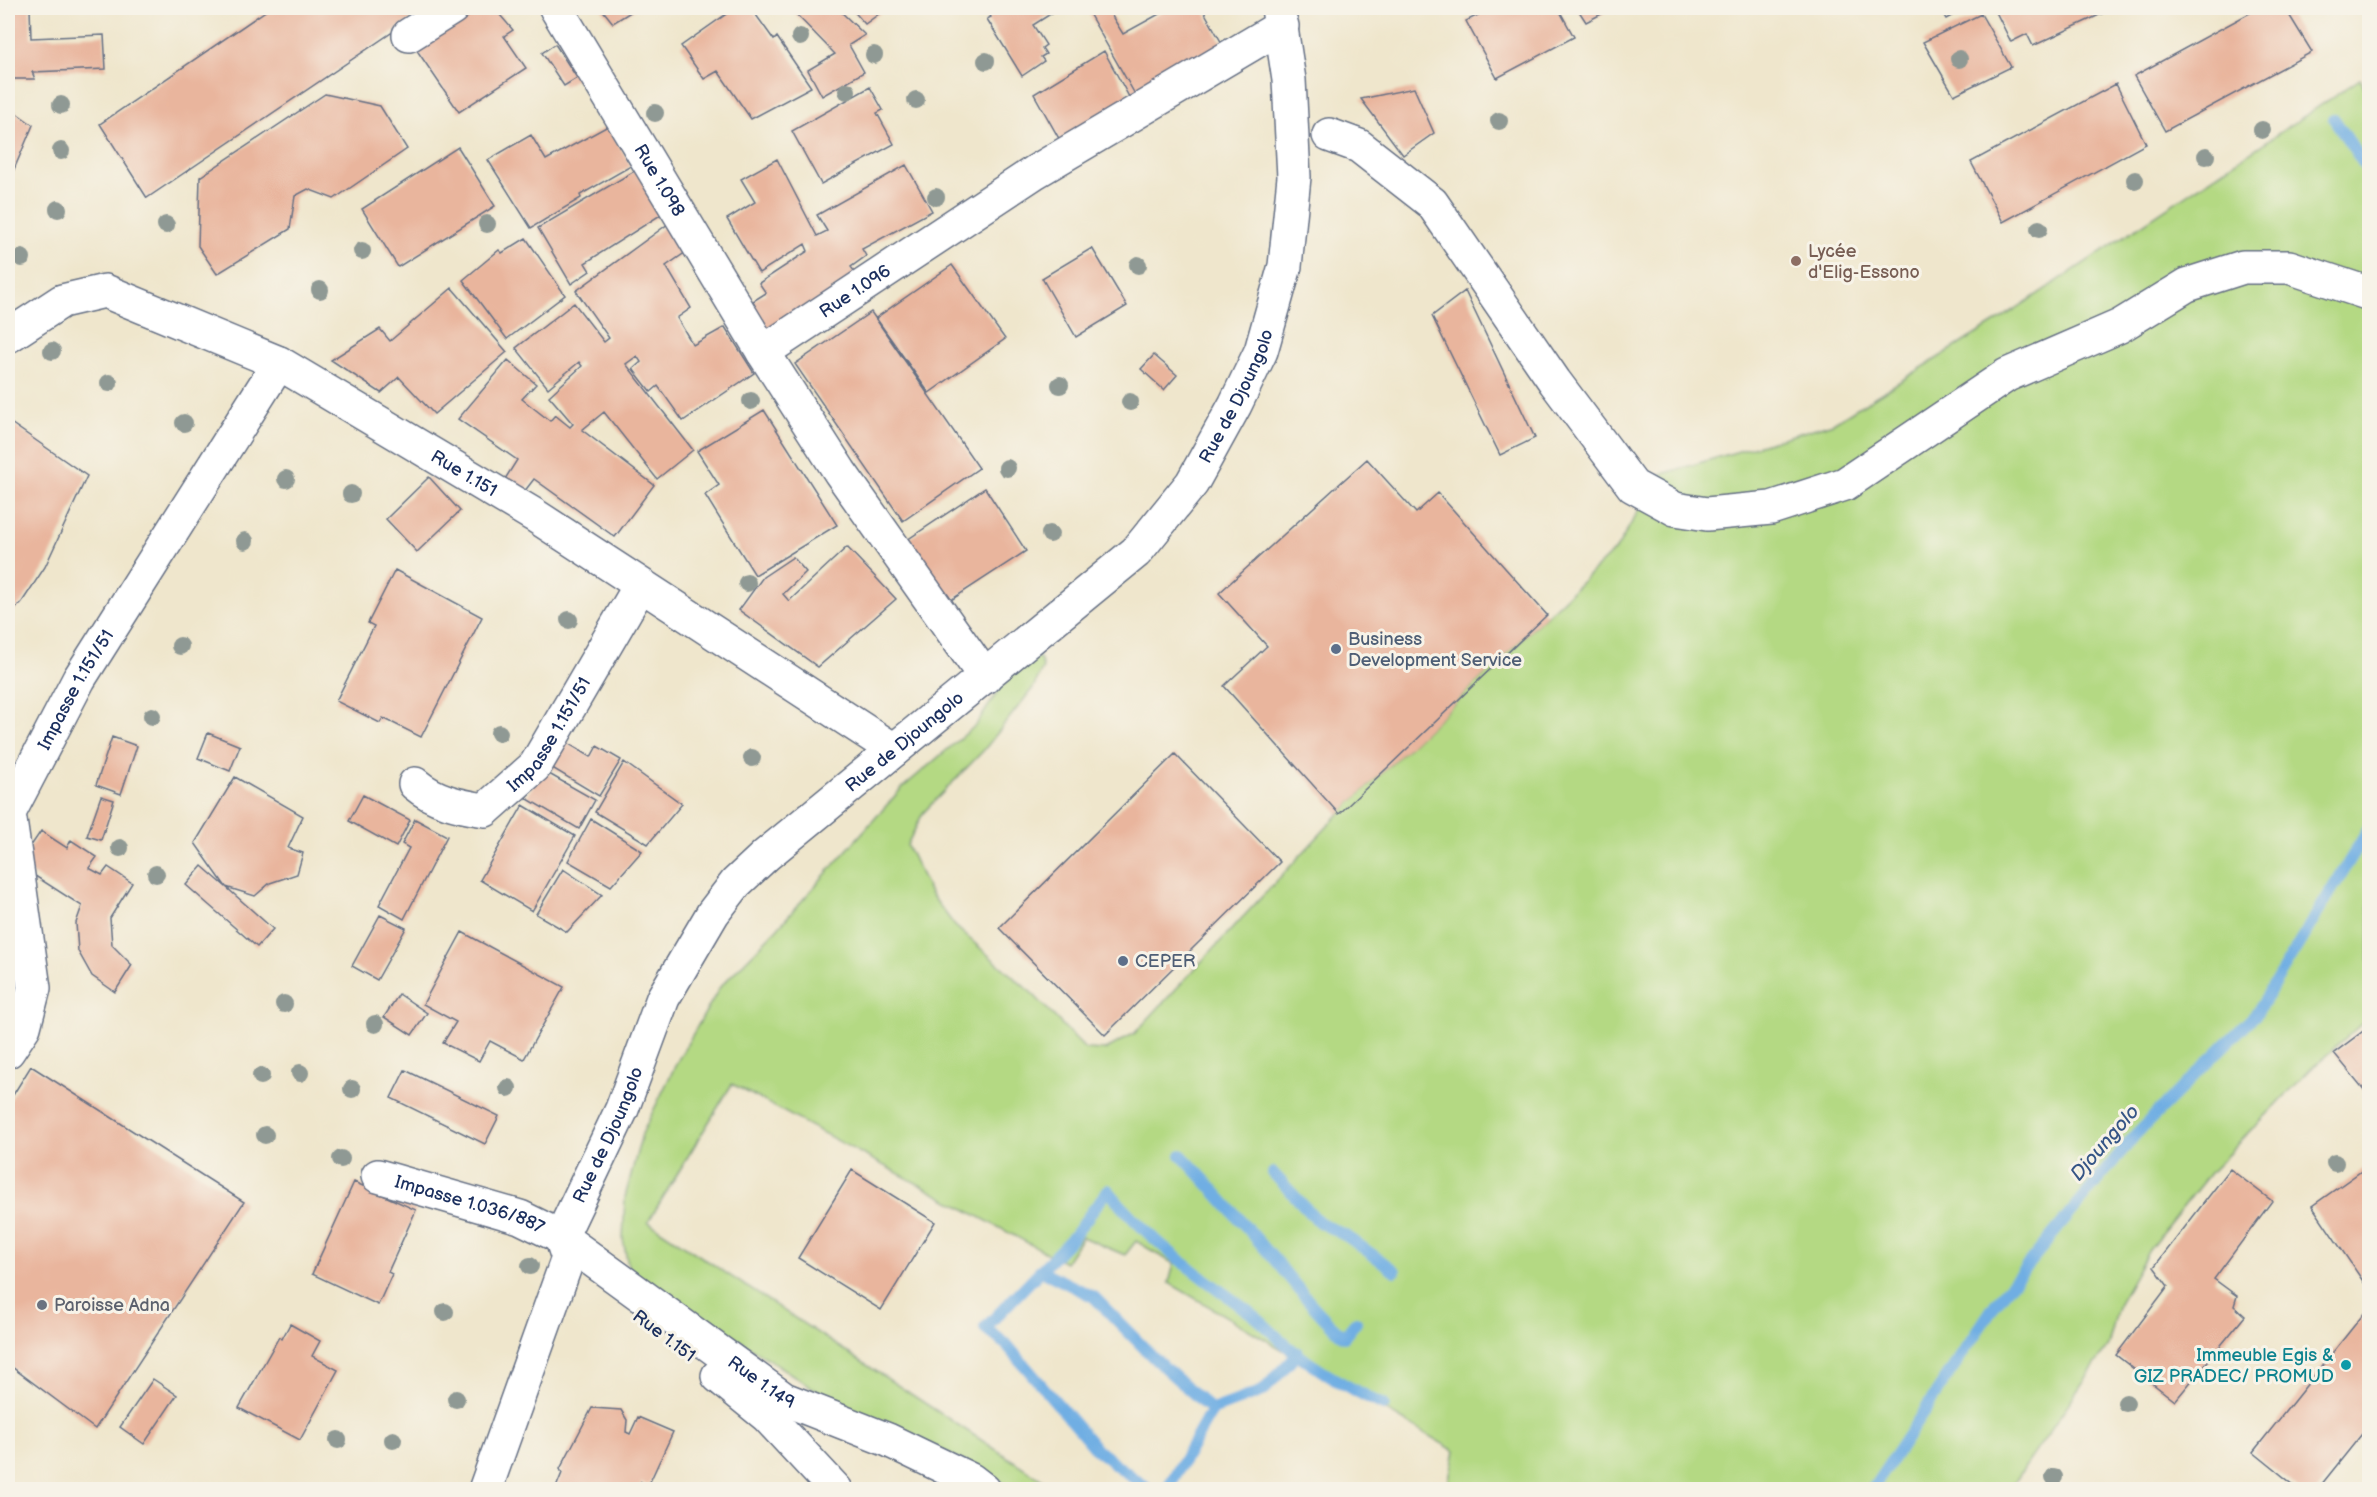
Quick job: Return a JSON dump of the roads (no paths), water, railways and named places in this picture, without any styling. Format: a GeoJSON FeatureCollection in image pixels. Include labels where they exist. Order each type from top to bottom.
{"type":"FeatureCollection","features":[{"type":"Feature","properties":{"kind":"street"},"geometry":{"type":"LineString","coordinates":[[409,35],[452,8]]}},
{"type":"Feature","properties":{"kind":"street","name":"Rue 1.098"},"geometry":{"type":"LineString","coordinates":[[556,8],[763,352]]}},
{"type":"Feature","properties":{"kind":"street","name":"Rue 1.096"},"geometry":{"type":"LineString","coordinates":[[763,352],[1035,172],[1280,17]]}},
{"type":"Feature","properties":{"kind":"street","name":"Rue de Djoungolo"},"geometry":{"type":"LineString","coordinates":[[485,1490],[564,1248],[622,1109],[663,998],[713,913],[736,883],[751,869],[1136,552],[1192,483],[1236,405],[1261,351],[1285,266],[1294,177],[1289,80],[1280,17]]}},
{"type":"Feature","properties":{"kind":"street"},"geometry":{"type":"LineString","coordinates":[[1329,135],[1359,146],[1432,203],[1555,382],[1633,486],[1675,509],[1707,514],[1771,508],[1845,484],[2007,375],[2120,326],[2187,285],[2243,267],[2289,267],[2370,294]]}},
{"type":"Feature","properties":{"kind":"street","name":"Rue 1.151"},"geometry":{"type":"LineString","coordinates":[[10,335],[62,301],[105,291],[279,363],[534,515],[894,750]]}},
{"type":"Feature","properties":{"kind":"street"},"geometry":{"type":"LineString","coordinates":[[763,352],[840,472],[985,677]]}},
{"type":"Feature","properties":{"kind":"street","name":"Impasse 1.151/51"},"geometry":{"type":"LineString","coordinates":[[8,1050],[24,1027],[34,988],[12,849],[9,813],[79,679],[279,363]]}},
{"type":"Feature","properties":{"kind":"street","name":"Impasse 1.151/51"},"geometry":{"type":"LineString","coordinates":[[415,784],[427,794],[459,806],[485,810],[535,766],[640,586]]}},
{"type":"Feature","properties":{"kind":"street","name":"Impasse 1.036/887"},"geometry":{"type":"LineString","coordinates":[[378,1176],[520,1217],[564,1248]]}},
{"type":"Feature","properties":{"kind":"street","name":"Rue 1.151"},"geometry":{"type":"LineString","coordinates":[[564,1248],[640,1321],[712,1372],[767,1416],[836,1490]]}},
{"type":"Feature","properties":{"kind":"street","name":"Rue 1.149"},"geometry":{"type":"LineString","coordinates":[[564,1248],[784,1399],[888,1440],[970,1480],[984,1490]]}},
{"type":"Feature","properties":{"kind":"waterway"},"geometry":{"type":"LineString","coordinates":[[2334,119],[2370,173]]}},
{"type":"Feature","properties":{"kind":"waterway","name":"Djoungolo"},"geometry":{"type":"LineString","coordinates":[[1872,1490],[1996,1303],[2136,1134],[2256,1014],[2370,827]]}},
{"type":"Feature","properties":{"kind":"waterway"},"geometry":{"type":"LineString","coordinates":[[1181,1155],[1334,1328],[1344,1337],[1356,1322]]}},
{"type":"Feature","properties":{"kind":"waterway"},"geometry":{"type":"LineString","coordinates":[[1273,1173],[1319,1222],[1348,1237],[1395,1271]]}},
{"type":"Feature","properties":{"kind":"waterway"},"geometry":{"type":"LineString","coordinates":[[1149,1490],[1097,1450],[1007,1345],[985,1328],[1073,1237],[1108,1190],[1140,1226],[1158,1242],[1253,1315],[1301,1357],[1336,1380],[1384,1405]]}},
{"type":"Feature","properties":{"kind":"waterway"},"geometry":{"type":"LineString","coordinates":[[1040,1270],[1094,1297],[1155,1359],[1212,1410]]}},
{"type":"Feature","properties":{"kind":"waterway"},"geometry":{"type":"LineString","coordinates":[[1167,1490],[1212,1410],[1263,1391],[1298,1353]]}},
{"type":"Feature","properties":{"kind":"place","name":"Lycée d'Elig-Essono"},"geometry":{"type":"Point","coordinates":[1796,261]}},
{"type":"Feature","properties":{"kind":"place","name":"Business Development Service"},"geometry":{"type":"Point","coordinates":[1336,649]}},
{"type":"Feature","properties":{"kind":"place","name":"CEPER"},"geometry":{"type":"Point","coordinates":[1123,961]}},
{"type":"Feature","properties":{"kind":"place","name":"Paroisse Adna"},"geometry":{"type":"Point","coordinates":[42,1305]}},
{"type":"Feature","properties":{"kind":"place","name":"Immeuble Egis & GIZ PRADEC/ PROMUD"},"geometry":{"type":"Point","coordinates":[2346,1365]}}]}
